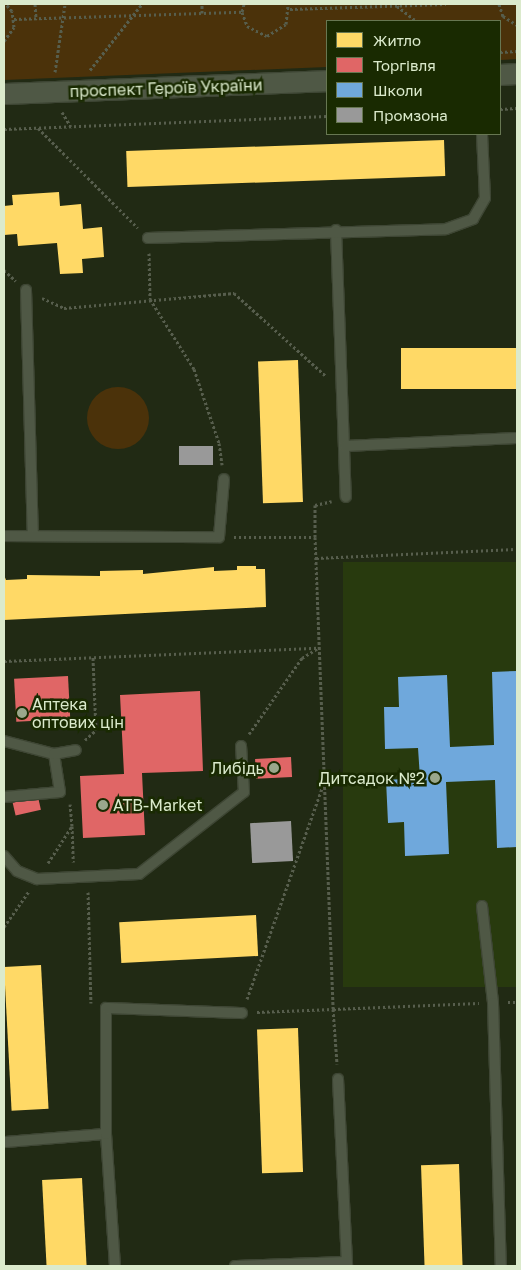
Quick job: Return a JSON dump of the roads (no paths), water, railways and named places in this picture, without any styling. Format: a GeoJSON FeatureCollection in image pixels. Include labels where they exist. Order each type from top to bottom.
{"type":"FeatureCollection","features":[{"type":"Feature","properties":{"kind":"street"},"geometry":{"type":"LineString","coordinates":[[501,74],[517,74]]}},
{"type":"Feature","properties":{"kind":"street","name":"проспект Героїв України"},"geometry":{"type":"LineString","coordinates":[[4,94],[326,81]]}},
{"type":"Feature","properties":{"kind":"lane"},"geometry":{"type":"LineString","coordinates":[[148,238],[336,230],[446,229],[473,219],[485,198],[482,135]]}},
{"type":"Feature","properties":{"kind":"lane"},"geometry":{"type":"LineString","coordinates":[[336,230],[346,497]]}},
{"type":"Feature","properties":{"kind":"lane"},"geometry":{"type":"LineString","coordinates":[[26,290],[33,535]]}},
{"type":"Feature","properties":{"kind":"lane"},"geometry":{"type":"LineString","coordinates":[[345,446],[517,438]]}},
{"type":"Feature","properties":{"kind":"lane"},"geometry":{"type":"LineString","coordinates":[[4,536],[218,537],[224,479]]}},
{"type":"Feature","properties":{"kind":"lane"},"geometry":{"type":"LineString","coordinates":[[4,742],[54,754],[76,750]]}},
{"type":"Feature","properties":{"kind":"lane"},"geometry":{"type":"LineString","coordinates":[[4,856],[17,871],[37,879],[139,874],[244,792],[241,746]]}},
{"type":"Feature","properties":{"kind":"lane"},"geometry":{"type":"LineString","coordinates":[[4,797],[60,792],[54,754]]}},
{"type":"Feature","properties":{"kind":"lane"},"geometry":{"type":"LineString","coordinates":[[482,906],[493,1003],[501,1266]]}},
{"type":"Feature","properties":{"kind":"lane"},"geometry":{"type":"LineString","coordinates":[[114,1266],[106,1134],[106,1008],[242,1013]]}},
{"type":"Feature","properties":{"kind":"lane"},"geometry":{"type":"LineString","coordinates":[[235,1266],[347,1264],[338,1079]]}},
{"type":"Feature","properties":{"kind":"lane"},"geometry":{"type":"LineString","coordinates":[[4,1142],[106,1134]]}},
{"type":"Feature","properties":{"kind":"place","name":"Аптека оптових цін"},"geometry":{"type":"Point","coordinates":[22,713]}},
{"type":"Feature","properties":{"kind":"place","name":"Либідь"},"geometry":{"type":"Point","coordinates":[274,768]}},
{"type":"Feature","properties":{"kind":"place","name":"Дитсадок №2"},"geometry":{"type":"Point","coordinates":[435,778]}},
{"type":"Feature","properties":{"kind":"place","name":"ATB-Market"},"geometry":{"type":"Point","coordinates":[103,805]}}]}
